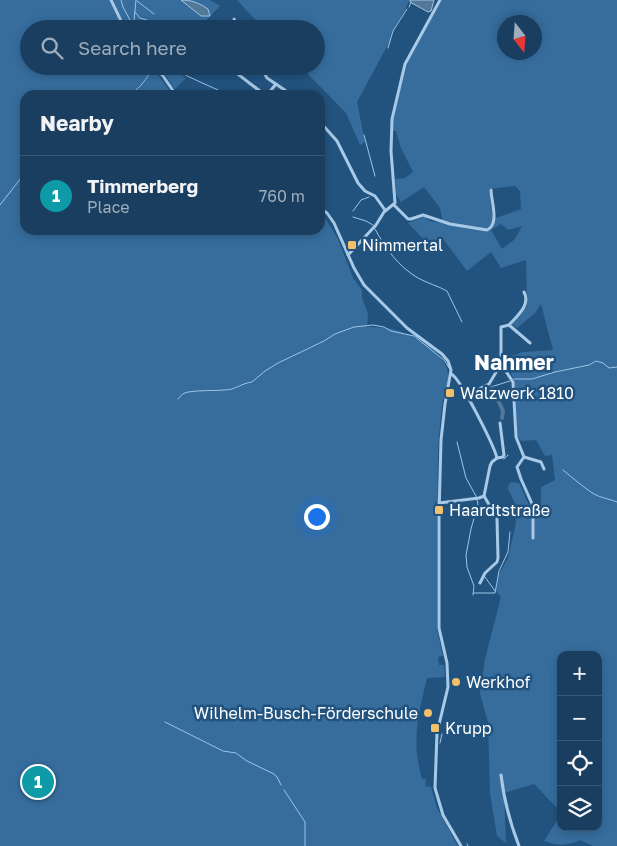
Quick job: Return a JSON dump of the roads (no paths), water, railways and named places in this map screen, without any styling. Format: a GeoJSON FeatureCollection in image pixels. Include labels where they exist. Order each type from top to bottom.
{"type":"FeatureCollection","features":[{"type":"Feature","properties":{"kind":"street"},"geometry":{"type":"LineString","coordinates":[[111,0],[121,20]]}},
{"type":"Feature","properties":{"kind":"street"},"geometry":{"type":"LineString","coordinates":[[394,205],[391,151],[392,119],[406,64],[440,0]]}},
{"type":"Feature","properties":{"kind":"street"},"geometry":{"type":"LineString","coordinates":[[162,75],[173,90]]}},
{"type":"Feature","properties":{"kind":"street"},"geometry":{"type":"LineString","coordinates":[[240,75],[259,90]]}},
{"type":"Feature","properties":{"kind":"street"},"geometry":{"type":"LineString","coordinates":[[265,75],[285,90]]}},
{"type":"Feature","properties":{"kind":"street"},"geometry":{"type":"LineString","coordinates":[[271,90],[276,84]]}},
{"type":"Feature","properties":{"kind":"street"},"geometry":{"type":"LineString","coordinates":[[325,128],[337,141],[358,183],[365,191],[374,196],[385,210]]}},
{"type":"Feature","properties":{"kind":"street"},"geometry":{"type":"LineString","coordinates":[[394,205],[408,219],[423,215],[450,224],[487,230],[494,223],[491,190]]}},
{"type":"Feature","properties":{"kind":"street"},"geometry":{"type":"LineString","coordinates":[[348,255],[376,225],[385,210],[394,205]]}},
{"type":"Feature","properties":{"kind":"street"},"geometry":{"type":"LineString","coordinates":[[325,212],[330,217],[364,285],[407,328],[442,354],[449,364],[451,374],[441,440],[439,502],[439,628],[447,663],[448,687],[437,733],[435,788],[441,810],[461,846]]}},
{"type":"Feature","properties":{"kind":"street"},"geometry":{"type":"LineString","coordinates":[[524,292],[527,297],[526,304],[509,325],[502,326],[500,329],[501,364],[512,382],[516,437],[524,457]]}},
{"type":"Feature","properties":{"kind":"street"},"geometry":{"type":"LineString","coordinates":[[509,325],[530,343]]}},
{"type":"Feature","properties":{"kind":"street"},"geometry":{"type":"LineString","coordinates":[[466,395],[489,384],[501,364]]}},
{"type":"Feature","properties":{"kind":"street"},"geometry":{"type":"LineString","coordinates":[[451,374],[456,376],[496,458]]}},
{"type":"Feature","properties":{"kind":"street"},"geometry":{"type":"LineString","coordinates":[[480,583],[485,573],[497,562],[498,558],[497,518],[484,496],[490,466],[496,458],[503,457],[504,455],[500,423]]}},
{"type":"Feature","properties":{"kind":"street"},"geometry":{"type":"LineString","coordinates":[[524,457],[541,462],[544,469]]}},
{"type":"Feature","properties":{"kind":"street"},"geometry":{"type":"LineString","coordinates":[[524,457],[517,466],[520,479],[533,506],[532,538]]}},
{"type":"Feature","properties":{"kind":"street"},"geometry":{"type":"LineString","coordinates":[[439,502],[477,499],[484,496]]}},
{"type":"Feature","properties":{"kind":"street"},"geometry":{"type":"LineString","coordinates":[[501,775],[514,837],[519,846]]}},
{"type":"Feature","properties":{"kind":"waterway"},"geometry":{"type":"LineString","coordinates":[[121,0],[130,20]]}},
{"type":"Feature","properties":{"kind":"waterway"},"geometry":{"type":"LineString","coordinates":[[134,20],[136,0]]}},
{"type":"Feature","properties":{"kind":"waterway"},"geometry":{"type":"LineString","coordinates":[[137,1],[154,14]]}},
{"type":"Feature","properties":{"kind":"waterway"},"geometry":{"type":"LineString","coordinates":[[409,7],[411,3]]}},
{"type":"Feature","properties":{"kind":"waterway"},"geometry":{"type":"LineString","coordinates":[[388,48],[393,31],[407,9]]}},
{"type":"Feature","properties":{"kind":"waterway"},"geometry":{"type":"LineString","coordinates":[[135,12],[140,18],[147,20]]}},
{"type":"Feature","properties":{"kind":"waterway"},"geometry":{"type":"LineString","coordinates":[[136,90],[149,75]]}},
{"type":"Feature","properties":{"kind":"waterway"},"geometry":{"type":"LineString","coordinates":[[186,75],[218,90]]}},
{"type":"Feature","properties":{"kind":"waterway"},"geometry":{"type":"LineString","coordinates":[[364,135],[375,176]]}},
{"type":"Feature","properties":{"kind":"waterway"},"geometry":{"type":"LineString","coordinates":[[0,205],[20,179]]}},
{"type":"Feature","properties":{"kind":"waterway"},"geometry":{"type":"LineString","coordinates":[[353,211],[361,200],[369,197]]}},
{"type":"Feature","properties":{"kind":"waterway","name":"Nahmer"},"geometry":{"type":"LineString","coordinates":[[353,217],[373,225]]}},
{"type":"Feature","properties":{"kind":"waterway","name":"Nahmer"},"geometry":{"type":"LineString","coordinates":[[375,229],[388,250],[411,274],[447,291],[462,322]]}},
{"type":"Feature","properties":{"kind":"waterway"},"geometry":{"type":"LineString","coordinates":[[178,399],[182,394],[188,392],[229,390],[252,382],[278,363],[335,334],[354,327],[373,325],[414,336],[444,360],[449,368]]}},
{"type":"Feature","properties":{"kind":"waterway"},"geometry":{"type":"LineString","coordinates":[[514,379],[532,379],[589,365],[596,361],[603,363],[609,368],[617,367]]}},
{"type":"Feature","properties":{"kind":"waterway"},"geometry":{"type":"LineString","coordinates":[[494,386],[510,381]]}},
{"type":"Feature","properties":{"kind":"waterway"},"geometry":{"type":"LineString","coordinates":[[492,387],[503,411],[502,418]]}},
{"type":"Feature","properties":{"kind":"waterway","name":"Nahmer"},"geometry":{"type":"LineString","coordinates":[[457,442],[466,478],[476,496],[478,504],[466,555],[467,567],[474,586],[473,595]]}},
{"type":"Feature","properties":{"kind":"waterway"},"geometry":{"type":"LineString","coordinates":[[504,459],[508,455]]}},
{"type":"Feature","properties":{"kind":"waterway"},"geometry":{"type":"LineString","coordinates":[[563,470],[594,494],[617,502]]}},
{"type":"Feature","properties":{"kind":"waterway"},"geometry":{"type":"LineString","coordinates":[[474,593],[495,593],[499,571],[508,552],[510,532]]}},
{"type":"Feature","properties":{"kind":"waterway"},"geometry":{"type":"LineString","coordinates":[[485,577],[495,591]]}},
{"type":"Feature","properties":{"kind":"waterway"},"geometry":{"type":"LineString","coordinates":[[165,722],[223,751],[236,753],[247,761],[274,774],[281,785]]}},
{"type":"Feature","properties":{"kind":"waterway","name":"Nahmer"},"geometry":{"type":"LineString","coordinates":[[440,743],[442,734]]}},
{"type":"Feature","properties":{"kind":"waterway"},"geometry":{"type":"LineString","coordinates":[[284,790],[305,822],[305,846]]}},
{"type":"Feature","properties":{"kind":"place","name":"Nimmertal"},"geometry":{"type":"Point","coordinates":[352,245]}},
{"type":"Feature","properties":{"kind":"place","name":"Walzwerk 1810"},"geometry":{"type":"Point","coordinates":[450,393]}},
{"type":"Feature","properties":{"kind":"place","name":"Haardtstraße"},"geometry":{"type":"Point","coordinates":[439,510]}},
{"type":"Feature","properties":{"kind":"place","name":"Werkhof"},"geometry":{"type":"Point","coordinates":[456,682]}},
{"type":"Feature","properties":{"kind":"place","name":"Wilhelm-Busch-Förderschule"},"geometry":{"type":"Point","coordinates":[428,713]}},
{"type":"Feature","properties":{"kind":"place","name":"Krupp"},"geometry":{"type":"Point","coordinates":[435,728]}},
{"type":"Feature","properties":{"kind":"place","name":"Timmerberg"},"geometry":{"type":"Point","coordinates":[38,782]}},
{"type":"Feature","properties":{"kind":"district","name":"Nahmer"},"geometry":{"type":"Point","coordinates":[514,362]}}]}
